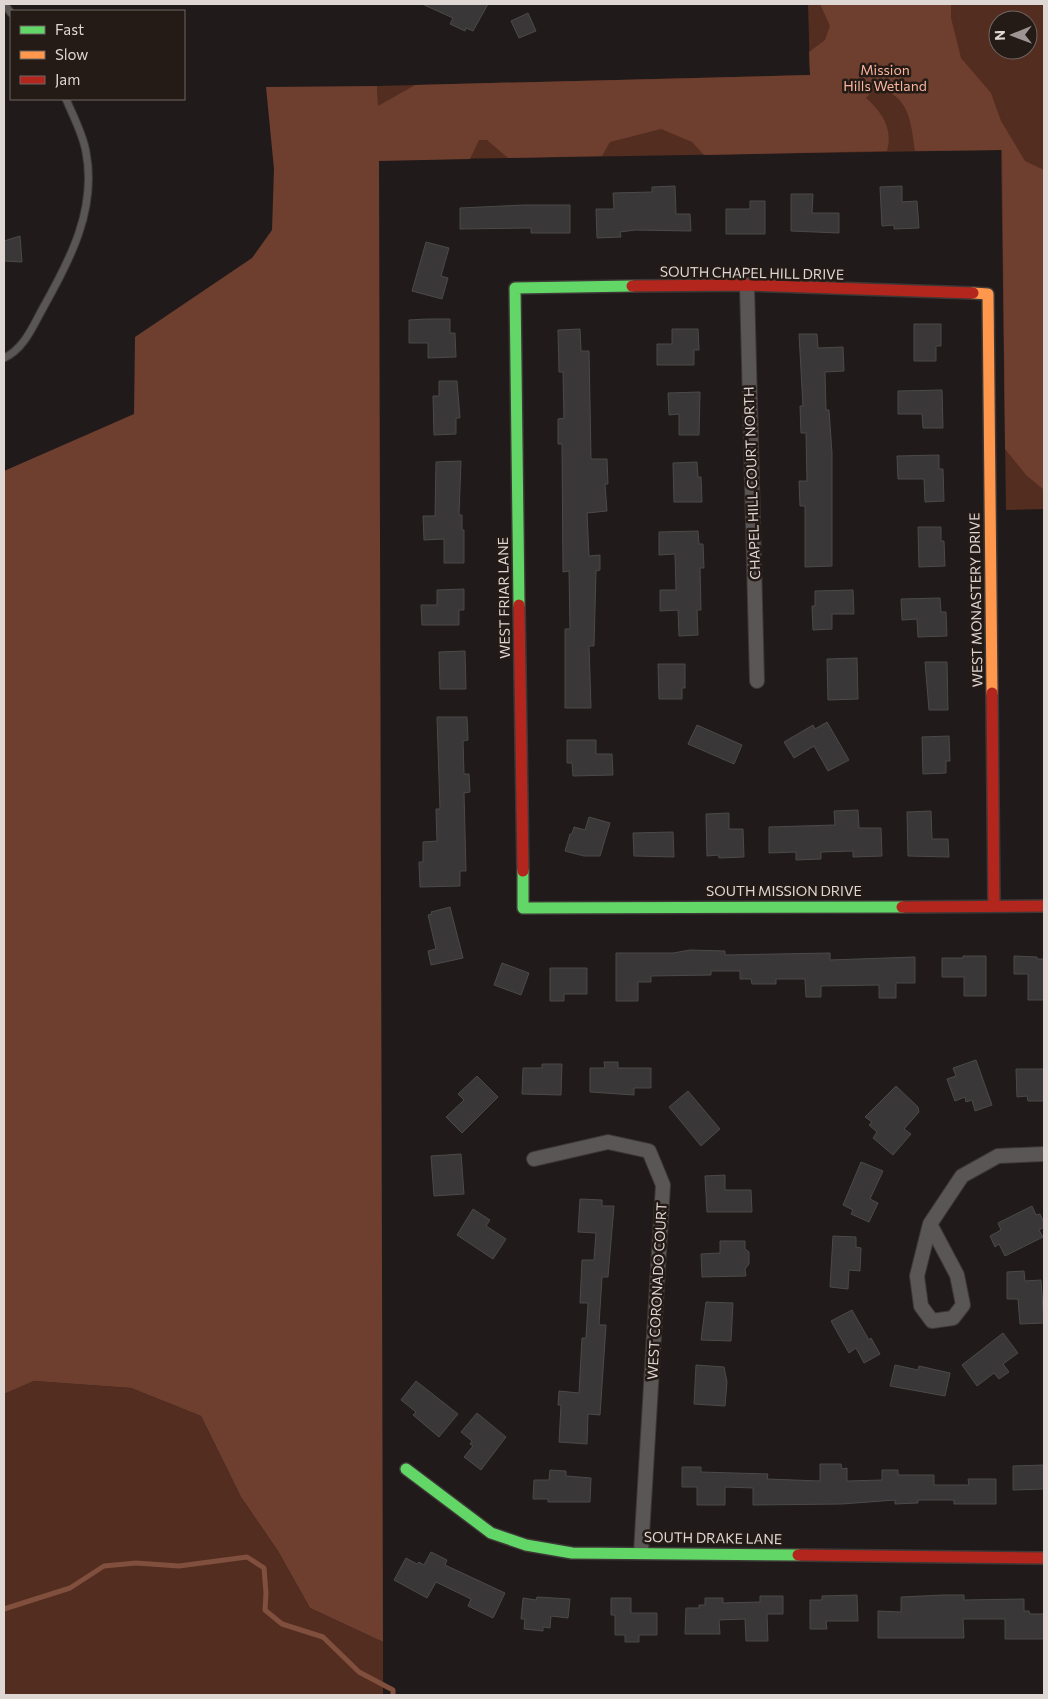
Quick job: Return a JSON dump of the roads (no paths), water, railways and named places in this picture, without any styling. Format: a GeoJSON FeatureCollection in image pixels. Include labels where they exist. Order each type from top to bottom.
{"type":"FeatureCollection","features":[{"type":"Feature","properties":{"kind":"street","name":"SOUTH CHAPEL HILL DRIVE"},"geometry":{"type":"LineString","coordinates":[[515,288],[746,285],[988,294]]}},
{"type":"Feature","properties":{"kind":"street","name":"CHAPEL HILL COURT NORTH"},"geometry":{"type":"LineString","coordinates":[[746,285],[757,681]]}},
{"type":"Feature","properties":{"kind":"street","name":"WEST FRIAR LANE"},"geometry":{"type":"LineString","coordinates":[[515,288],[523,908]]}},
{"type":"Feature","properties":{"kind":"street","name":"WEST MONASTERY DRIVE"},"geometry":{"type":"LineString","coordinates":[[988,294],[994,905]]}},
{"type":"Feature","properties":{"kind":"street","name":"SOUTH MISSION DRIVE"},"geometry":{"type":"LineString","coordinates":[[523,908],[1044,906]]}},
{"type":"Feature","properties":{"kind":"street","name":"WEST CORONADO COURT"},"geometry":{"type":"LineString","coordinates":[[534,1159],[608,1142],[649,1151],[663,1185],[641,1552]]}},
{"type":"Feature","properties":{"kind":"street"},"geometry":{"type":"LineString","coordinates":[[930,1224],[957,1275],[962,1305],[954,1318],[932,1321],[921,1306],[917,1276],[930,1224],[962,1176],[998,1156],[1044,1154]]}},
{"type":"Feature","properties":{"kind":"street","name":"SOUTH DRAKE LANE"},"geometry":{"type":"LineString","coordinates":[[406,1469],[491,1533],[526,1545],[572,1553],[641,1552],[1044,1558]]}},
{"type":"Feature","properties":{"kind":"lane"},"geometry":{"type":"LineString","coordinates":[[4,358],[21,344],[47,302],[80,235],[86,211],[88,182],[86,153],[66,100]]}},
{"type":"Feature","properties":{"kind":"waterway"},"geometry":{"type":"LineString","coordinates":[[4,1609],[70,1588],[104,1566],[136,1563],[179,1566],[247,1557],[264,1568],[265,1610],[282,1624],[323,1637],[359,1672],[393,1690],[393,1695]]}},
{"type":"Feature","properties":{"kind":"park label","name":"Mission Hills Wetland"},"geometry":{"type":"Point","coordinates":[885,78]}}]}
